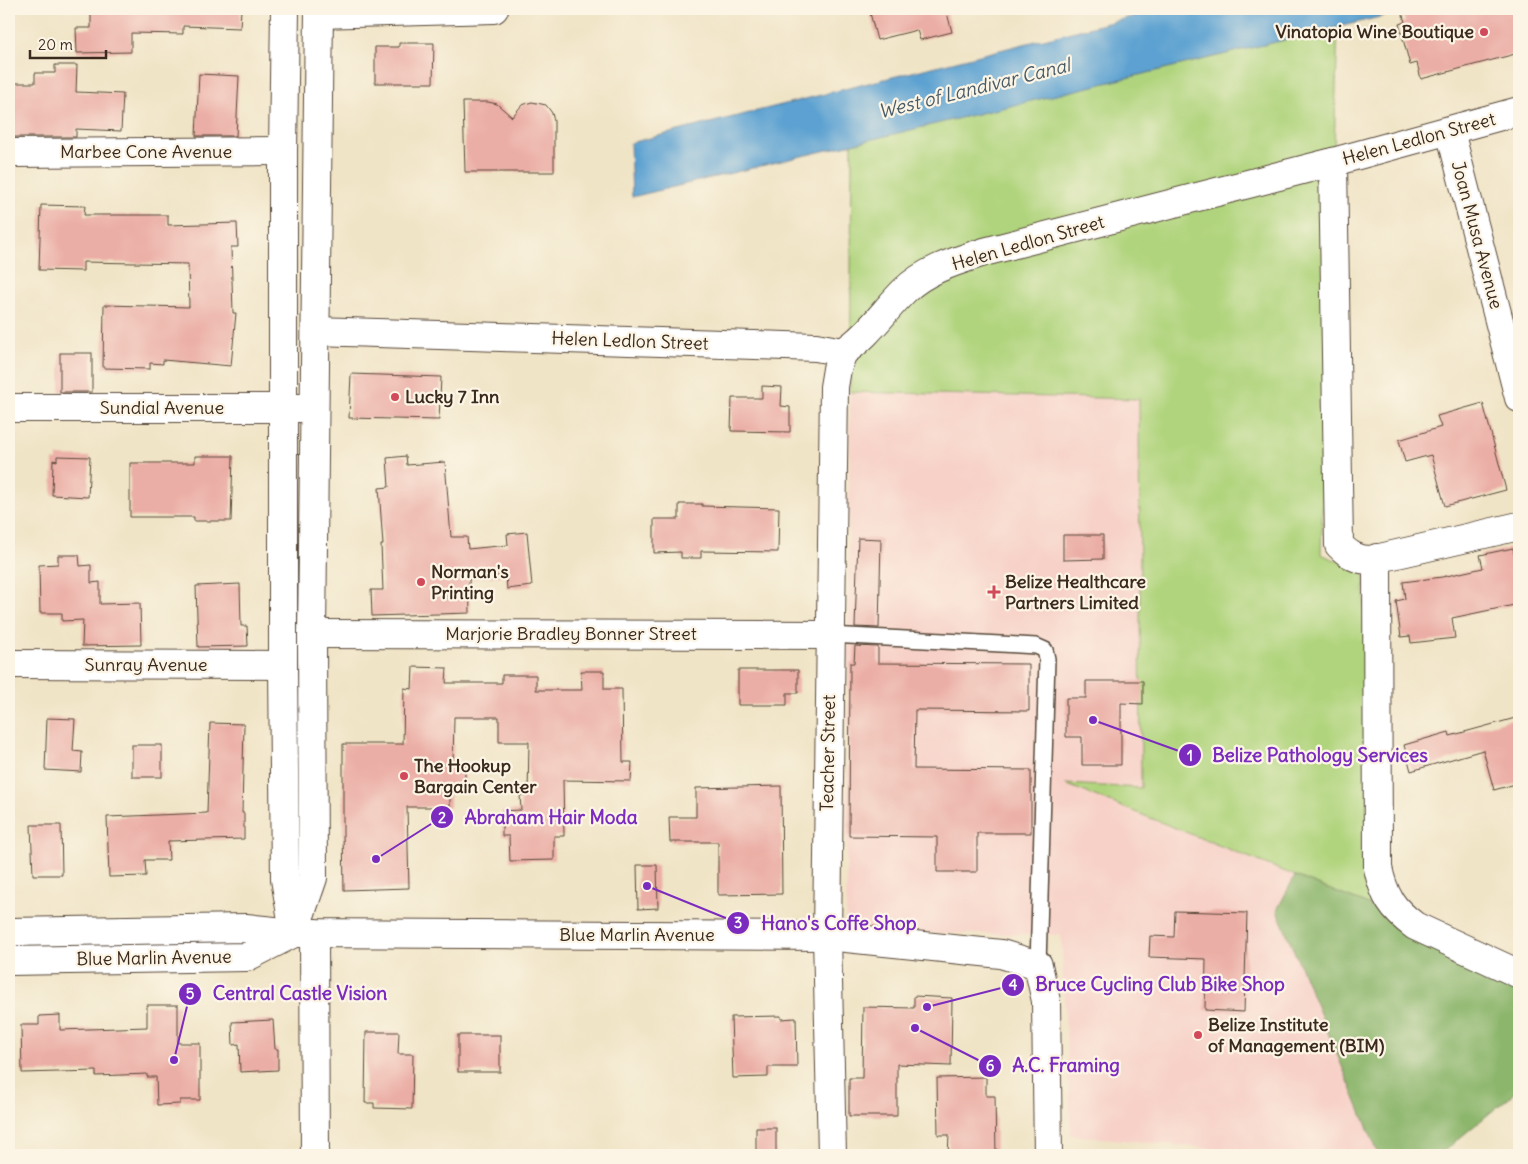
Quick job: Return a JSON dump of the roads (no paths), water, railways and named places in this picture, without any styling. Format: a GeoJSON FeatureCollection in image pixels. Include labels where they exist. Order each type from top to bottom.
{"type":"FeatureCollection","features":[{"type":"Feature","properties":{"kind":"street"},"geometry":{"type":"LineString","coordinates":[[286,9],[283,151],[285,879],[304,933]]}},
{"type":"Feature","properties":{"kind":"street"},"geometry":{"type":"LineString","coordinates":[[315,1155],[304,933],[313,878],[312,634],[319,11],[494,9]]}},
{"type":"Feature","properties":{"kind":"street","name":"Helen Ledlon Street"},"geometry":{"type":"LineString","coordinates":[[316,331],[806,346],[843,352],[866,335],[905,290],[926,275],[953,263],[984,252],[1333,162],[1519,111]]}},
{"type":"Feature","properties":{"kind":"street","name":"Joan Musa Avenue"},"geometry":{"type":"LineString","coordinates":[[1450,131],[1519,398]]}},
{"type":"Feature","properties":{"kind":"street","name":"Marbee Cone Avenue"},"geometry":{"type":"LineString","coordinates":[[9,153],[283,151]]}},
{"type":"Feature","properties":{"kind":"street"},"geometry":{"type":"LineString","coordinates":[[1333,162],[1339,546],[1356,558],[1371,560],[1519,526]]}},
{"type":"Feature","properties":{"kind":"street","name":"Teacher Street"},"geometry":{"type":"LineString","coordinates":[[832,1155],[827,936],[830,635],[834,387],[837,369],[843,352]]}},
{"type":"Feature","properties":{"kind":"street","name":"Sundial Avenue"},"geometry":{"type":"LineString","coordinates":[[9,408],[314,408]]}},
{"type":"Feature","properties":{"kind":"street"},"geometry":{"type":"LineString","coordinates":[[1378,558],[1378,868],[1382,885],[1390,902],[1401,916],[1415,926],[1519,974]]}},
{"type":"Feature","properties":{"kind":"street","name":"Marjorie Bradley Bonner Street"},"geometry":{"type":"LineString","coordinates":[[312,634],[830,635]]}},
{"type":"Feature","properties":{"kind":"street","name":"Sunray Avenue"},"geometry":{"type":"LineString","coordinates":[[9,664],[283,665]]}},
{"type":"Feature","properties":{"kind":"street","name":"Blue Marlin Avenue"},"geometry":{"type":"LineString","coordinates":[[9,932],[246,928],[304,933],[827,936],[1001,954],[1038,966]]}},
{"type":"Feature","properties":{"kind":"street","name":"Blue Marlin Avenue"},"geometry":{"type":"LineString","coordinates":[[9,961],[247,957],[304,933]]}},
{"type":"Feature","properties":{"kind":"street"},"geometry":{"type":"LineString","coordinates":[[1038,966],[1046,1001],[1048,1155]]}},
{"type":"Feature","properties":{"kind":"lane"},"geometry":{"type":"LineString","coordinates":[[830,635],[1036,646],[1044,650],[1047,658],[1038,966]]}},
{"type":"Feature","properties":{"kind":"water","name":"West of Landivar Canal"},"geometry":{"type":"Polygon","coordinates":[[[1163,9],[1413,9],[632,197],[630,143],[1163,9]]]}},
{"type":"Feature","properties":{"kind":"place","name":"Vinatopia Wine Boutique"},"geometry":{"type":"Point","coordinates":[1484,32]}},
{"type":"Feature","properties":{"kind":"place","name":"Lucky 7 Inn"},"geometry":{"type":"Point","coordinates":[395,397]}},
{"type":"Feature","properties":{"kind":"place","name":"Norman's Printing"},"geometry":{"type":"Point","coordinates":[421,582]}},
{"type":"Feature","properties":{"kind":"place","name":"Belize Healthcare Partners Limited"},"geometry":{"type":"Point","coordinates":[994,592]}},
{"type":"Feature","properties":{"kind":"place","name":"Belize Pathology Services"},"geometry":{"type":"Point","coordinates":[1093,720]}},
{"type":"Feature","properties":{"kind":"place","name":"The Hookup Bargain Center"},"geometry":{"type":"Point","coordinates":[404,776]}},
{"type":"Feature","properties":{"kind":"place","name":"Abraham Hair Moda"},"geometry":{"type":"Point","coordinates":[376,859]}},
{"type":"Feature","properties":{"kind":"place","name":"Hano's Coffe Shop"},"geometry":{"type":"Point","coordinates":[647,886]}},
{"type":"Feature","properties":{"kind":"place","name":"Bruce Cycling Club Bike Shop"},"geometry":{"type":"Point","coordinates":[927,1007]}},
{"type":"Feature","properties":{"kind":"place","name":"A.C. Framing"},"geometry":{"type":"Point","coordinates":[915,1028]}},
{"type":"Feature","properties":{"kind":"place","name":"Belize Institute of Management (BIM)"},"geometry":{"type":"Point","coordinates":[1198,1035]}},
{"type":"Feature","properties":{"kind":"place","name":"Central Castle Vision"},"geometry":{"type":"Point","coordinates":[174,1060]}}]}
